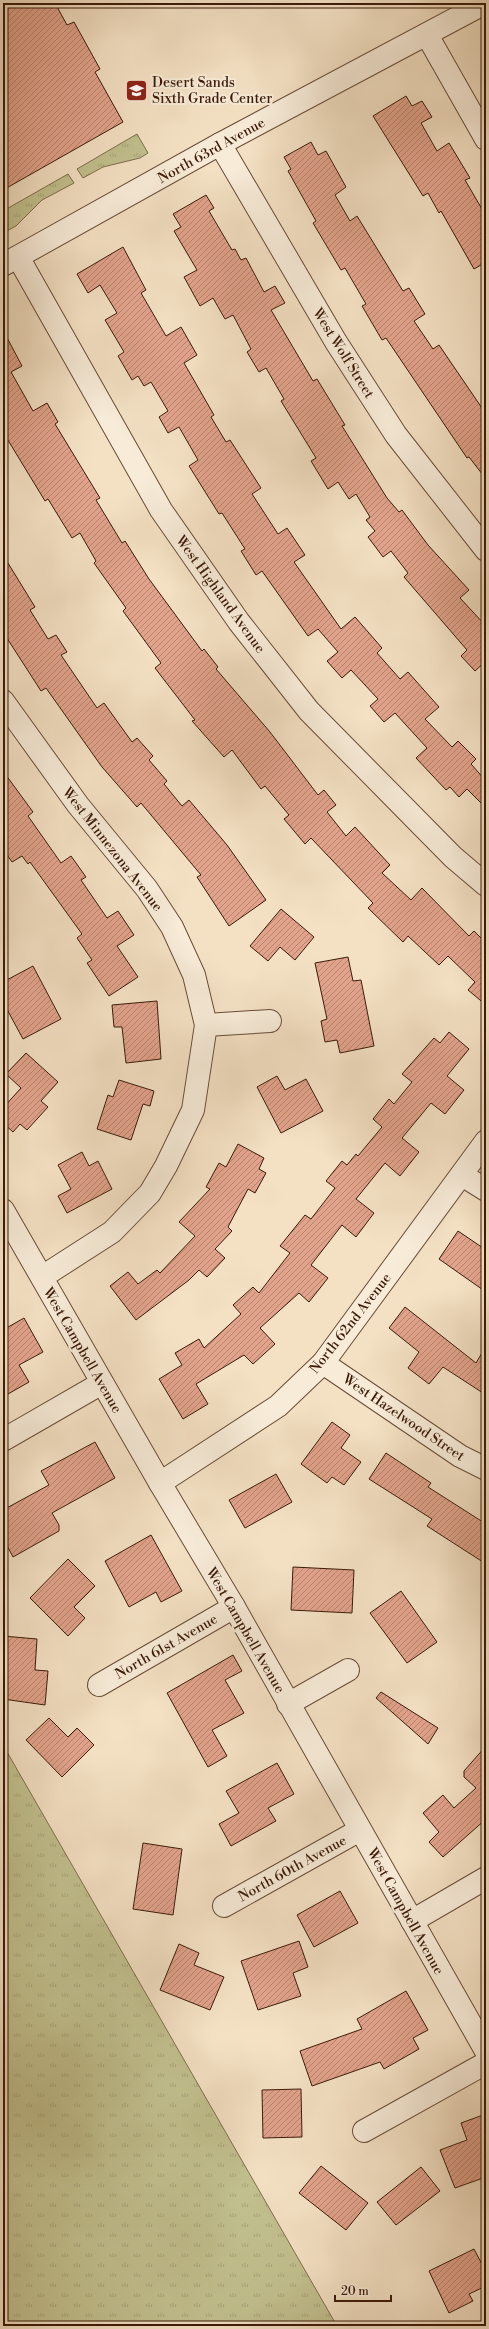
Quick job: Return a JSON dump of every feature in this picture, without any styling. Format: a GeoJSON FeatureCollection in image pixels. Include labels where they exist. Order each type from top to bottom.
{"type":"FeatureCollection","features":[{"type":"Feature","properties":{"kind":"street","name":"North 63rd Avenue"},"geometry":{"type":"LineString","coordinates":[[10,261],[220,144],[426,36],[484,3]]}},
{"type":"Feature","properties":{"kind":"street"},"geometry":{"type":"LineString","coordinates":[[426,36],[486,139]]}},
{"type":"Feature","properties":{"kind":"street","name":"West Wolf Street"},"geometry":{"type":"LineString","coordinates":[[220,144],[336,342],[396,435],[486,550]]}},
{"type":"Feature","properties":{"kind":"street","name":"West Highland Avenue"},"geometry":{"type":"LineString","coordinates":[[10,261],[161,510],[239,622],[310,711],[441,846],[486,885]]}},
{"type":"Feature","properties":{"kind":"street","name":"West Minnezona Avenue"},"geometry":{"type":"LineString","coordinates":[[3,701],[78,805],[147,889],[172,927],[194,975],[206,1025],[193,1110],[166,1166],[150,1193],[112,1232],[42,1277]]}},
{"type":"Feature","properties":{"kind":"street"},"geometry":{"type":"LineString","coordinates":[[206,1025],[270,1020]]}},
{"type":"Feature","properties":{"kind":"street","name":"North 62nd Avenue"},"geometry":{"type":"LineString","coordinates":[[160,1483],[278,1406],[323,1363],[486,1141]]}},
{"type":"Feature","properties":{"kind":"street"},"geometry":{"type":"LineString","coordinates":[[462,1174],[486,1190]]}},
{"type":"Feature","properties":{"kind":"street","name":"West Campbell Avenue"},"geometry":{"type":"LineString","coordinates":[[3,1210],[102,1384],[234,1607],[486,2051]]}},
{"type":"Feature","properties":{"kind":"street","name":"West Hazelwood Street"},"geometry":{"type":"LineString","coordinates":[[323,1363],[460,1456],[486,1469]]}},
{"type":"Feature","properties":{"kind":"street"},"geometry":{"type":"LineString","coordinates":[[3,1440],[102,1384]]}},
{"type":"Feature","properties":{"kind":"street","name":"North 61st Avenue"},"geometry":{"type":"LineString","coordinates":[[99,1685],[234,1607]]}},
{"type":"Feature","properties":{"kind":"street"},"geometry":{"type":"LineString","coordinates":[[288,1704],[348,1670]]}},
{"type":"Feature","properties":{"kind":"street","name":"North 60th Avenue"},"geometry":{"type":"LineString","coordinates":[[224,1906],[360,1830]]}},
{"type":"Feature","properties":{"kind":"street"},"geometry":{"type":"LineString","coordinates":[[412,1921],[486,1878]]}},
{"type":"Feature","properties":{"kind":"street"},"geometry":{"type":"LineString","coordinates":[[364,2131],[486,2063]]}},
{"type":"Feature","properties":{"kind":"green space"},"geometry":{"type":"Polygon","coordinates":[[[137,134],[148,153],[140,158],[103,167],[83,178],[77,169],[137,134]]]}},
{"type":"Feature","properties":{"kind":"green space"},"geometry":{"type":"Polygon","coordinates":[[[68,174],[74,183],[42,200],[16,226],[3,233],[3,211],[68,174]]]}},
{"type":"Feature","properties":{"kind":"green space"},"geometry":{"type":"Polygon","coordinates":[[[3,1745],[337,2326],[3,2326],[3,1745]]]}},
{"type":"Feature","properties":{"kind":"building"},"geometry":{"type":"Polygon","coordinates":[[[3,3],[55,3],[67,25],[74,22],[100,69],[95,72],[123,122],[3,190],[3,3]]]}},
{"type":"Feature","properties":{"kind":"building"},"geometry":{"type":"Polygon","coordinates":[[[406,96],[412,106],[422,101],[432,117],[421,123],[437,151],[449,143],[470,178],[465,180],[486,216],[486,262],[474,269],[441,211],[439,213],[428,193],[423,196],[373,116],[406,96]]]}},
{"type":"Feature","properties":{"kind":"building"},"geometry":{"type":"Polygon","coordinates":[[[311,142],[318,155],[326,151],[346,187],[335,195],[350,221],[357,216],[403,291],[409,288],[425,314],[414,321],[433,349],[439,345],[486,414],[486,479],[469,457],[467,458],[386,338],[382,340],[362,306],[366,304],[345,268],[341,270],[313,223],[316,221],[288,171],[291,169],[284,157],[311,142]]]}},
{"type":"Feature","properties":{"kind":"building"},"geometry":{"type":"Polygon","coordinates":[[[206,195],[214,208],[209,211],[232,250],[235,249],[241,260],[246,258],[264,292],[275,286],[285,303],[271,310],[313,381],[317,379],[345,425],[342,426],[387,498],[399,512],[402,510],[428,545],[469,590],[460,598],[486,626],[486,661],[475,671],[461,656],[467,650],[404,577],[408,573],[391,551],[383,557],[368,537],[375,531],[366,520],[370,517],[356,494],[349,499],[338,482],[328,489],[311,461],[316,458],[281,401],[284,399],[266,368],[259,372],[247,352],[251,349],[233,315],[225,319],[213,298],[200,306],[184,277],[197,270],[174,231],[181,227],[173,214],[206,195]]]}},
{"type":"Feature","properties":{"kind":"building"},"geometry":{"type":"Polygon","coordinates":[[[123,247],[146,290],[141,293],[166,336],[181,327],[197,355],[184,363],[214,415],[211,417],[226,442],[230,440],[261,488],[252,494],[278,534],[287,528],[305,555],[294,562],[341,629],[355,617],[382,648],[377,653],[400,679],[408,672],[439,707],[425,719],[452,747],[458,741],[476,759],[471,764],[486,781],[486,808],[467,789],[459,797],[450,787],[446,790],[416,758],[427,748],[395,713],[384,722],[370,706],[378,699],[351,670],[342,678],[327,661],[338,652],[318,629],[308,636],[262,571],[256,575],[241,551],[245,549],[222,513],[219,514],[189,466],[198,460],[179,427],[168,433],[159,417],[168,411],[151,382],[144,386],[138,376],[132,380],[118,356],[124,352],[105,320],[117,313],[100,285],[88,293],[77,274],[123,247]]]}},
{"type":"Feature","properties":{"kind":"building"},"geometry":{"type":"Polygon","coordinates":[[[3,330],[22,366],[11,372],[33,411],[47,403],[58,422],[55,424],[100,498],[96,500],[122,543],[125,541],[149,579],[202,651],[204,649],[218,667],[216,669],[270,732],[318,795],[324,790],[336,805],[327,812],[346,836],[355,827],[390,865],[382,873],[411,900],[422,888],[469,936],[474,931],[486,943],[486,1005],[468,990],[475,982],[448,956],[439,965],[408,936],[403,942],[368,908],[373,903],[311,838],[305,844],[284,819],[289,815],[265,786],[261,789],[232,750],[224,757],[192,721],[195,720],[155,668],[161,663],[123,611],[126,608],[94,563],[96,561],[80,533],[72,538],[48,499],[45,501],[3,432],[3,330]]]}},
{"type":"Feature","properties":{"kind":"building"},"geometry":{"type":"Polygon","coordinates":[[[3,555],[35,607],[30,610],[48,639],[56,635],[67,652],[61,655],[97,708],[104,703],[132,742],[137,738],[153,756],[149,760],[167,781],[164,784],[182,806],[189,800],[227,845],[266,900],[229,926],[197,877],[201,875],[141,803],[137,807],[102,767],[46,688],[41,691],[3,632],[3,555]]]}},
{"type":"Feature","properties":{"kind":"building"},"geometry":{"type":"Polygon","coordinates":[[[3,771],[33,812],[28,816],[61,863],[71,856],[86,877],[81,880],[107,918],[118,911],[134,935],[117,946],[138,977],[109,996],[87,963],[92,960],[77,938],[82,934],[30,862],[28,864],[22,856],[12,862],[3,849],[3,771]]]}},
{"type":"Feature","properties":{"kind":"building"},"geometry":{"type":"Polygon","coordinates":[[[281,909],[314,937],[295,960],[280,947],[268,961],[250,946],[281,909]]]}},
{"type":"Feature","properties":{"kind":"building"},"geometry":{"type":"Polygon","coordinates":[[[348,957],[353,981],[361,980],[374,1046],[340,1053],[337,1040],[325,1042],[321,1021],[327,1019],[315,963],[348,957]]]}},
{"type":"Feature","properties":{"kind":"building"},"geometry":{"type":"Polygon","coordinates":[[[33,966],[61,1019],[23,1039],[3,1002],[3,982],[33,966]]]}},
{"type":"Feature","properties":{"kind":"building"},"geometry":{"type":"Polygon","coordinates":[[[157,1001],[161,1059],[126,1063],[122,1027],[114,1027],[112,1005],[157,1001]]]}},
{"type":"Feature","properties":{"kind":"building"},"geometry":{"type":"Polygon","coordinates":[[[449,1032],[469,1049],[447,1076],[464,1090],[445,1114],[431,1103],[402,1138],[419,1152],[400,1176],[385,1163],[356,1199],[374,1213],[356,1237],[342,1225],[311,1265],[328,1278],[309,1302],[299,1293],[260,1328],[275,1344],[253,1364],[244,1355],[196,1384],[208,1404],[183,1419],[159,1379],[182,1365],[175,1353],[199,1339],[204,1348],[241,1314],[233,1305],[253,1287],[259,1293],[290,1253],[280,1246],[305,1215],[311,1219],[335,1188],[326,1181],[342,1161],[347,1165],[356,1154],[358,1156],[382,1127],[373,1119],[389,1099],[394,1104],[412,1082],[402,1074],[434,1038],[440,1043],[449,1032]]]}},
{"type":"Feature","properties":{"kind":"building"},"geometry":{"type":"Polygon","coordinates":[[[26,1053],[58,1082],[41,1101],[48,1107],[27,1130],[20,1124],[13,1132],[3,1123],[3,1108],[21,1088],[6,1074],[26,1053]]]}},
{"type":"Feature","properties":{"kind":"building"},"geometry":{"type":"Polygon","coordinates":[[[277,1076],[285,1090],[306,1079],[323,1111],[281,1133],[257,1087],[277,1076]]]}},
{"type":"Feature","properties":{"kind":"building"},"geometry":{"type":"Polygon","coordinates":[[[119,1080],[154,1091],[150,1106],[143,1104],[131,1140],[97,1129],[108,1095],[113,1097],[119,1080]]]}},
{"type":"Feature","properties":{"kind":"building"},"geometry":{"type":"Polygon","coordinates":[[[238,1144],[264,1158],[259,1169],[266,1173],[255,1193],[248,1189],[228,1227],[232,1231],[215,1249],[225,1258],[207,1277],[199,1270],[189,1280],[136,1320],[110,1286],[128,1272],[138,1284],[157,1270],[160,1273],[195,1236],[179,1222],[210,1189],[206,1187],[219,1163],[226,1167],[238,1144]]]}},
{"type":"Feature","properties":{"kind":"building"},"geometry":{"type":"Polygon","coordinates":[[[82,1152],[89,1166],[98,1161],[112,1189],[67,1213],[58,1196],[71,1189],[58,1165],[82,1152]]]}},
{"type":"Feature","properties":{"kind":"building"},"geometry":{"type":"Polygon","coordinates":[[[458,1231],[486,1250],[486,1292],[439,1259],[458,1231]]]}},
{"type":"Feature","properties":{"kind":"building"},"geometry":{"type":"Polygon","coordinates":[[[405,1307],[476,1363],[486,1346],[486,1395],[443,1367],[429,1384],[408,1368],[419,1352],[389,1328],[405,1307]]]}},
{"type":"Feature","properties":{"kind":"building"},"geometry":{"type":"Polygon","coordinates":[[[24,1318],[43,1352],[19,1365],[29,1382],[8,1394],[3,1386],[3,1330],[24,1318]]]}},
{"type":"Feature","properties":{"kind":"building"},"geometry":{"type":"Polygon","coordinates":[[[332,1422],[350,1435],[341,1448],[361,1462],[344,1485],[332,1477],[327,1483],[301,1464],[332,1422]]]}},
{"type":"Feature","properties":{"kind":"building"},"geometry":{"type":"Polygon","coordinates":[[[95,1442],[115,1478],[52,1513],[59,1525],[59,1531],[13,1557],[3,1538],[3,1510],[49,1485],[41,1471],[95,1442]]]}},
{"type":"Feature","properties":{"kind":"building"},"geometry":{"type":"Polygon","coordinates":[[[386,1453],[431,1483],[428,1487],[486,1524],[486,1564],[427,1526],[432,1519],[369,1479],[386,1453]]]}},
{"type":"Feature","properties":{"kind":"building"},"geometry":{"type":"Polygon","coordinates":[[[276,1474],[292,1502],[245,1528],[229,1500],[276,1474]]]}},
{"type":"Feature","properties":{"kind":"building"},"geometry":{"type":"Polygon","coordinates":[[[151,1535],[182,1591],[161,1602],[156,1592],[129,1607],[105,1561],[151,1535]]]}},
{"type":"Feature","properties":{"kind":"building"},"geometry":{"type":"Polygon","coordinates":[[[68,1559],[95,1586],[74,1607],[85,1618],[68,1636],[30,1598],[68,1559]]]}},
{"type":"Feature","properties":{"kind":"building"},"geometry":{"type":"Polygon","coordinates":[[[293,1567],[354,1570],[352,1613],[291,1610],[293,1567]]]}},
{"type":"Feature","properties":{"kind":"building"},"geometry":{"type":"Polygon","coordinates":[[[401,1591],[437,1642],[407,1663],[370,1613],[401,1591]]]}},
{"type":"Feature","properties":{"kind":"building"},"geometry":{"type":"Polygon","coordinates":[[[3,1636],[37,1639],[35,1670],[48,1671],[45,1705],[3,1699],[3,1636]]]}},
{"type":"Feature","properties":{"kind":"building"},"geometry":{"type":"Polygon","coordinates":[[[233,1655],[242,1671],[225,1680],[244,1713],[212,1730],[227,1756],[208,1767],[167,1693],[233,1655]]]}},
{"type":"Feature","properties":{"kind":"building"},"geometry":{"type":"Polygon","coordinates":[[[381,1692],[438,1728],[428,1744],[376,1698],[381,1692]]]}},
{"type":"Feature","properties":{"kind":"building"},"geometry":{"type":"Polygon","coordinates":[[[49,1718],[68,1737],[77,1728],[94,1745],[62,1777],[26,1740],[49,1718]]]}},
{"type":"Feature","properties":{"kind":"building"},"geometry":{"type":"Polygon","coordinates":[[[486,1746],[486,1819],[443,1857],[429,1842],[439,1832],[423,1813],[443,1795],[454,1808],[476,1788],[464,1777],[464,1771],[486,1746]]]}},
{"type":"Feature","properties":{"kind":"building"},"geometry":{"type":"Polygon","coordinates":[[[277,1763],[294,1794],[268,1808],[276,1821],[231,1846],[219,1824],[239,1813],[226,1791],[277,1763]]]}},
{"type":"Feature","properties":{"kind":"building"},"geometry":{"type":"Polygon","coordinates":[[[143,1843],[182,1849],[173,1915],[133,1909],[143,1843]]]}},
{"type":"Feature","properties":{"kind":"building"},"geometry":{"type":"Polygon","coordinates":[[[340,1891],[358,1923],[314,1947],[297,1915],[340,1891]]]}},
{"type":"Feature","properties":{"kind":"building"},"geometry":{"type":"Polygon","coordinates":[[[299,1941],[308,1967],[293,1973],[301,1996],[258,2010],[241,1961],[299,1941]]]}},
{"type":"Feature","properties":{"kind":"building"},"geometry":{"type":"Polygon","coordinates":[[[179,1944],[199,1953],[194,1965],[224,1977],[210,2010],[160,1990],[179,1944]]]}},
{"type":"Feature","properties":{"kind":"building"},"geometry":{"type":"Polygon","coordinates":[[[406,1991],[428,2030],[413,2038],[419,2049],[384,2069],[380,2062],[312,2086],[300,2051],[362,2029],[357,2019],[406,1991]]]}},
{"type":"Feature","properties":{"kind":"building"},"geometry":{"type":"Polygon","coordinates":[[[301,2089],[302,2137],[263,2138],[262,2090],[301,2089]]]}},
{"type":"Feature","properties":{"kind":"building"},"geometry":{"type":"Polygon","coordinates":[[[483,2115],[486,2123],[486,2177],[455,2188],[440,2150],[467,2140],[461,2123],[483,2115]]]}},
{"type":"Feature","properties":{"kind":"building"},"geometry":{"type":"Polygon","coordinates":[[[321,2166],[368,2203],[346,2230],[299,2193],[321,2166]]]}},
{"type":"Feature","properties":{"kind":"building"},"geometry":{"type":"Polygon","coordinates":[[[421,2167],[440,2191],[396,2225],[377,2202],[421,2167]]]}},
{"type":"Feature","properties":{"kind":"building"},"geometry":{"type":"Polygon","coordinates":[[[474,2249],[486,2272],[486,2286],[469,2294],[473,2301],[449,2313],[429,2271],[474,2249]]]}},
{"type":"Feature","properties":{"kind":"place","name":"Desert Sands Sixth Grade Center"},"geometry":{"type":"Point","coordinates":[137,90]}}]}
